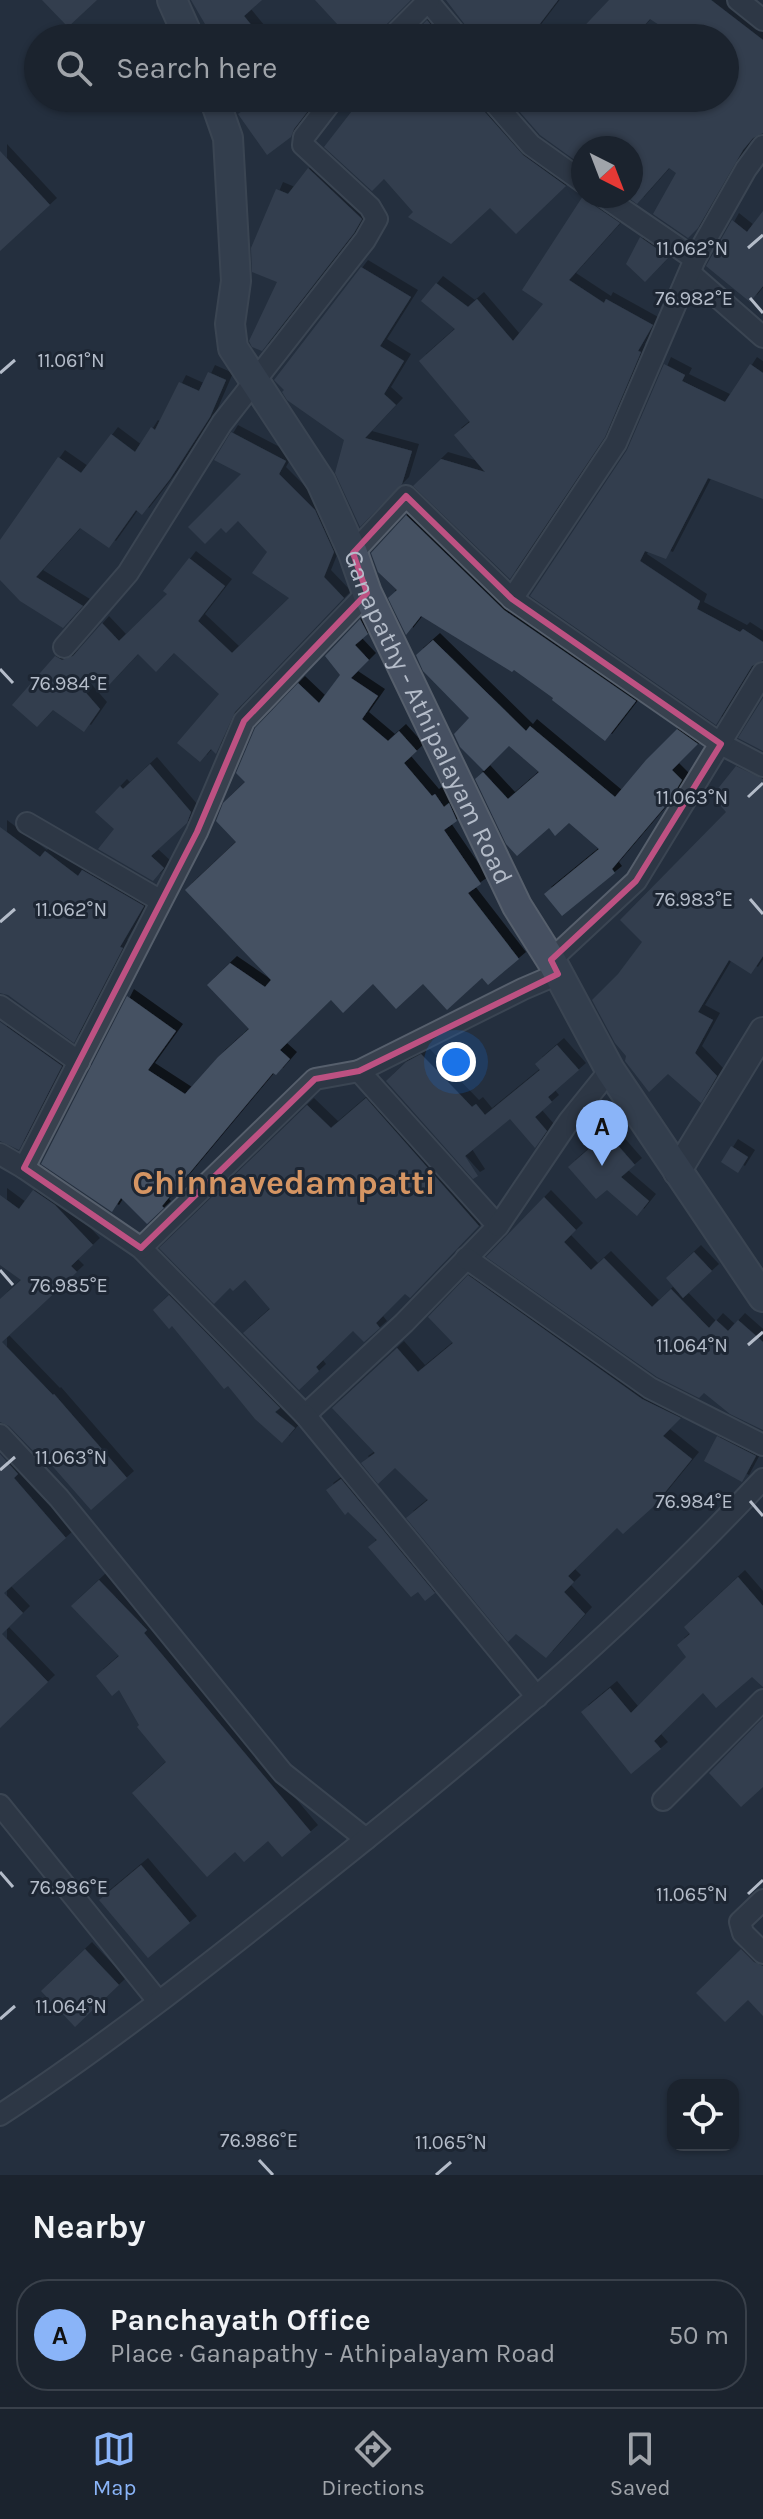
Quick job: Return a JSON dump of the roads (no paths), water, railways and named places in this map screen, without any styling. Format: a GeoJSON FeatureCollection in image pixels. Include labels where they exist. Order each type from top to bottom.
{"type":"FeatureCollection","features":[{"type":"Feature","properties":{"kind":"main road"},"geometry":{"type":"LineString","coordinates":[[172,0],[183,24]]}},
{"type":"Feature","properties":{"kind":"main road","name":"Ganapathy - Athipalayam Road"},"geometry":{"type":"LineString","coordinates":[[219,112],[228,138],[236,281],[230,324],[233,348],[321,482],[367,593],[517,906],[610,1070],[763,1297]]}},
{"type":"Feature","properties":{"kind":"street"},"geometry":{"type":"LineString","coordinates":[[738,0],[763,20]]}},
{"type":"Feature","properties":{"kind":"street"},"geometry":{"type":"LineString","coordinates":[[405,24],[429,1],[448,24]]}},
{"type":"Feature","properties":{"kind":"street"},"geometry":{"type":"LineString","coordinates":[[64,647],[128,573],[222,423],[365,240],[377,219],[370,207],[303,145],[304,137],[323,112]]}},
{"type":"Feature","properties":{"kind":"street"},"geometry":{"type":"LineString","coordinates":[[502,112],[531,145],[571,173]]}},
{"type":"Feature","properties":{"kind":"street"},"geometry":{"type":"LineString","coordinates":[[512,599],[616,443],[693,266],[746,169],[763,146]]}},
{"type":"Feature","properties":{"kind":"street"},"geometry":{"type":"LineString","coordinates":[[618,208],[693,266],[763,337]]}},
{"type":"Feature","properties":{"kind":"street"},"geometry":{"type":"LineString","coordinates":[[353,553],[406,496],[512,599],[721,744],[763,766]]}},
{"type":"Feature","properties":{"kind":"street"},"geometry":{"type":"LineString","coordinates":[[24,1168],[197,832],[244,721],[367,593]]}},
{"type":"Feature","properties":{"kind":"street"},"geometry":{"type":"LineString","coordinates":[[141,1248],[315,1079],[359,1071],[523,989],[554,967],[636,881],[763,673]]}},
{"type":"Feature","properties":{"kind":"street"},"geometry":{"type":"LineString","coordinates":[[27,823],[161,901]]}},
{"type":"Feature","properties":{"kind":"street"},"geometry":{"type":"LineString","coordinates":[[0,1006],[79,1062]]}},
{"type":"Feature","properties":{"kind":"street"},"geometry":{"type":"LineString","coordinates":[[677,1172],[763,1031]]}},
{"type":"Feature","properties":{"kind":"street"},"geometry":{"type":"LineString","coordinates":[[305,1415],[404,1323],[498,1226],[569,1121],[610,1070]]}},
{"type":"Feature","properties":{"kind":"street"},"geometry":{"type":"LineString","coordinates":[[359,1071],[498,1226]]}},
{"type":"Feature","properties":{"kind":"street"},"geometry":{"type":"LineString","coordinates":[[0,1154],[141,1248],[305,1415],[537,1697]]}},
{"type":"Feature","properties":{"kind":"street"},"geometry":{"type":"LineString","coordinates":[[466,1258],[650,1388],[763,1445]]}},
{"type":"Feature","properties":{"kind":"street"},"geometry":{"type":"LineString","coordinates":[[0,1435],[59,1498],[283,1773],[366,1839]]}},
{"type":"Feature","properties":{"kind":"street"},"geometry":{"type":"LineString","coordinates":[[0,2115],[58,2077],[158,2001],[453,1770],[537,1697],[706,1540],[763,1479]]}},
{"type":"Feature","properties":{"kind":"street"},"geometry":{"type":"LineString","coordinates":[[663,1800],[763,1700]]}},
{"type":"Feature","properties":{"kind":"street"},"geometry":{"type":"LineString","coordinates":[[0,1805],[158,2001]]}},
{"type":"Feature","properties":{"kind":"street"},"geometry":{"type":"LineString","coordinates":[[763,1900],[740,1922],[743,1933],[763,1953]]}},
{"type":"Feature","properties":{"kind":"place","name":"Panchayath Office"},"geometry":{"type":"Point","coordinates":[602,1166]}},
{"type":"Feature","properties":{"kind":"district","name":"Chinnavedampatti"},"geometry":{"type":"Point","coordinates":[284,1183]}}]}
